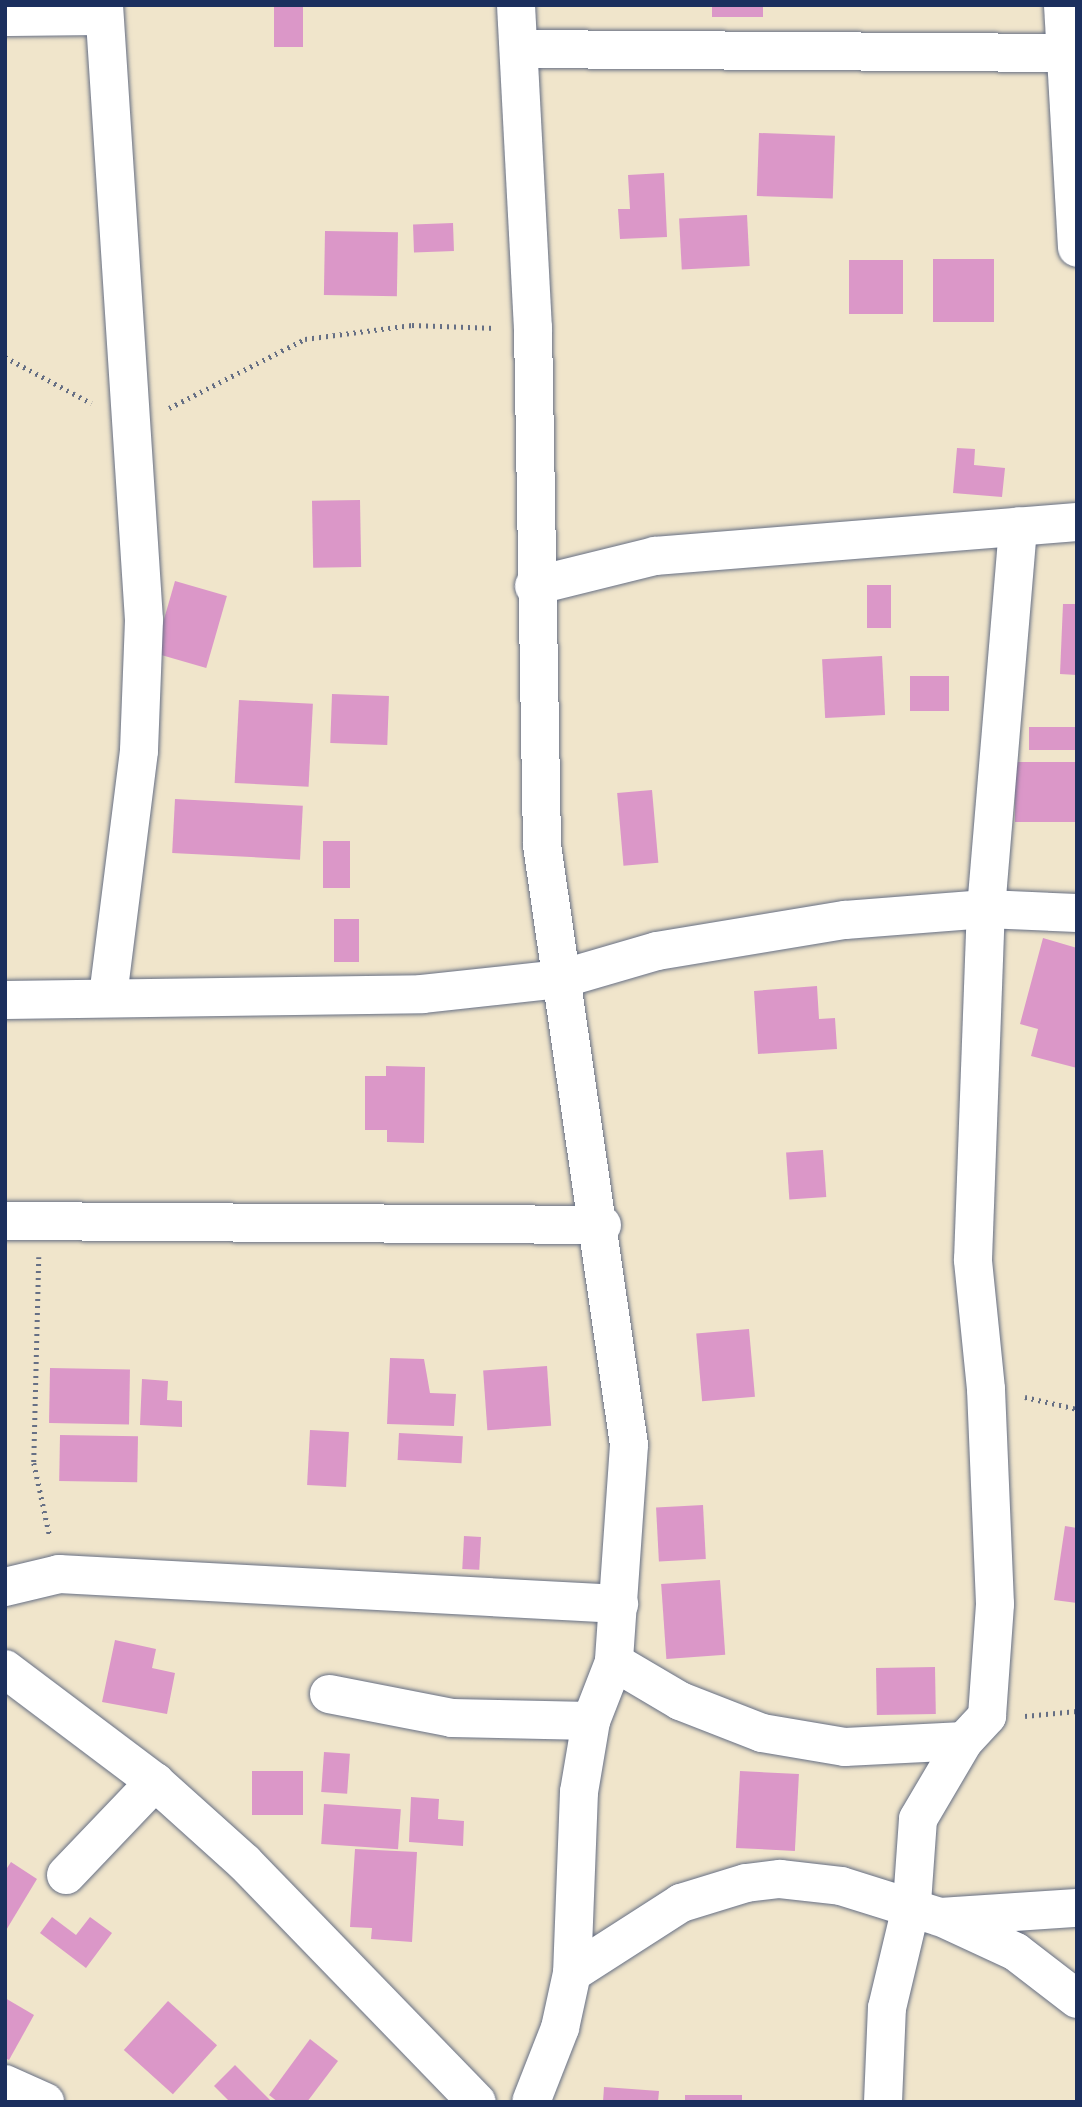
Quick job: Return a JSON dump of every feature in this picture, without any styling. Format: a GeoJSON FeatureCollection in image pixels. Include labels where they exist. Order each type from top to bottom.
{"type":"FeatureCollection","features":[{"type":"Feature","properties":{"kind":"street"},"geometry":{"type":"LineString","coordinates":[[516,5],[533,328],[534,586],[542,845],[561,979],[602,1225],[629,1445],[614,1662],[591,1721],[579,1792],[572,1973],[560,2028],[531,2102]]}},
{"type":"Feature","properties":{"kind":"street"},"geometry":{"type":"LineString","coordinates":[[1063,5],[1062,53],[1077,248]]}},
{"type":"Feature","properties":{"kind":"street"},"geometry":{"type":"LineString","coordinates":[[5,17],[104,11],[134,427],[144,620],[139,751],[108,997]]}},
{"type":"Feature","properties":{"kind":"street"},"geometry":{"type":"LineString","coordinates":[[519,49],[1062,53]]}},
{"type":"Feature","properties":{"kind":"street"},"geometry":{"type":"LineString","coordinates":[[534,586],[655,556],[1077,522]]}},
{"type":"Feature","properties":{"kind":"street"},"geometry":{"type":"LineString","coordinates":[[883,2102],[887,2008],[926,1910],[918,1819],[976,1729],[995,1604],[986,1388],[973,1261],[986,909],[1018,527]]}},
{"type":"Feature","properties":{"kind":"street"},"geometry":{"type":"LineString","coordinates":[[5,1000],[422,993],[561,979],[748,934],[986,909],[1077,913]]}},
{"type":"Feature","properties":{"kind":"street"},"geometry":{"type":"LineString","coordinates":[[23,1221],[602,1225]]}},
{"type":"Feature","properties":{"kind":"street"},"geometry":{"type":"LineString","coordinates":[[5,1587],[59,1574],[619,1604]]}},
{"type":"Feature","properties":{"kind":"street"},"geometry":{"type":"LineString","coordinates":[[614,1662],[680,1701],[762,1733],[852,1747],[976,1729]]}},
{"type":"Feature","properties":{"kind":"street"},"geometry":{"type":"LineString","coordinates":[[5,1669],[155,1782],[244,1863],[477,2102]]}},
{"type":"Feature","properties":{"kind":"street"},"geometry":{"type":"LineString","coordinates":[[329,1694],[452,1718],[591,1721]]}},
{"type":"Feature","properties":{"kind":"street"},"geometry":{"type":"LineString","coordinates":[[66,1875],[155,1782]]}},
{"type":"Feature","properties":{"kind":"street"},"geometry":{"type":"LineString","coordinates":[[572,1973],[681,1903],[746,1883],[829,1884],[926,1910],[1016,1952],[1077,1999]]}},
{"type":"Feature","properties":{"kind":"street"},"geometry":{"type":"LineString","coordinates":[[926,1910],[1077,1908]]}},
{"type":"Feature","properties":{"kind":"street"},"geometry":{"type":"LineString","coordinates":[[5,2084],[46,2102]]}},
{"type":"Feature","properties":{"kind":"path"},"geometry":{"type":"LineString","coordinates":[[5,358],[134,427],[305,339],[412,325],[533,328]]}},
{"type":"Feature","properties":{"kind":"path"},"geometry":{"type":"LineString","coordinates":[[23,1221],[34,1463],[59,1574]]}},
{"type":"Feature","properties":{"kind":"path"},"geometry":{"type":"LineString","coordinates":[[986,1388],[1077,1409]]}},
{"type":"Feature","properties":{"kind":"path"},"geometry":{"type":"LineString","coordinates":[[976,1729],[1077,1711]]}},
{"type":"Feature","properties":{"kind":"building"},"geometry":{"type":"Polygon","coordinates":[[[274,5],[303,5],[303,47],[274,47],[274,5]]]}},
{"type":"Feature","properties":{"kind":"building"},"geometry":{"type":"Polygon","coordinates":[[[712,5],[763,5],[763,17],[712,17],[712,5]]]}},
{"type":"Feature","properties":{"kind":"building"},"geometry":{"type":"Polygon","coordinates":[[[759,133],[835,136],[833,199],[757,196],[759,133]]]}},
{"type":"Feature","properties":{"kind":"building"},"geometry":{"type":"Polygon","coordinates":[[[664,173],[667,237],[620,239],[618,209],[630,209],[628,175],[664,173]]]}},
{"type":"Feature","properties":{"kind":"building"},"geometry":{"type":"Polygon","coordinates":[[[747,215],[750,266],[682,269],[679,219],[747,215]]]}},
{"type":"Feature","properties":{"kind":"building"},"geometry":{"type":"Polygon","coordinates":[[[453,223],[454,251],[414,252],[413,224],[453,223]]]}},
{"type":"Feature","properties":{"kind":"building"},"geometry":{"type":"Polygon","coordinates":[[[325,231],[398,232],[397,296],[324,295],[325,231]]]}},
{"type":"Feature","properties":{"kind":"building"},"geometry":{"type":"Polygon","coordinates":[[[933,259],[994,259],[994,322],[933,322],[933,259]]]}},
{"type":"Feature","properties":{"kind":"building"},"geometry":{"type":"Polygon","coordinates":[[[849,260],[903,260],[903,314],[849,314],[849,260]]]}},
{"type":"Feature","properties":{"kind":"building"},"geometry":{"type":"Polygon","coordinates":[[[957,448],[975,449],[974,465],[1005,468],[1002,497],[953,493],[957,448]]]}},
{"type":"Feature","properties":{"kind":"building"},"geometry":{"type":"Polygon","coordinates":[[[360,500],[361,567],[313,568],[312,501],[360,500]]]}},
{"type":"Feature","properties":{"kind":"building"},"geometry":{"type":"Polygon","coordinates":[[[175,581],[227,596],[206,668],[154,653],[175,581]]]}},
{"type":"Feature","properties":{"kind":"building"},"geometry":{"type":"Polygon","coordinates":[[[867,585],[891,585],[891,628],[867,628],[867,585]]]}},
{"type":"Feature","properties":{"kind":"building"},"geometry":{"type":"Polygon","coordinates":[[[1063,604],[1077,604],[1077,675],[1060,674],[1063,604]]]}},
{"type":"Feature","properties":{"kind":"building"},"geometry":{"type":"Polygon","coordinates":[[[882,656],[885,715],[825,718],[822,659],[882,656]]]}},
{"type":"Feature","properties":{"kind":"building"},"geometry":{"type":"Polygon","coordinates":[[[910,676],[949,676],[949,711],[910,711],[910,676]]]}},
{"type":"Feature","properties":{"kind":"building"},"geometry":{"type":"Polygon","coordinates":[[[332,694],[389,696],[387,745],[330,743],[332,694]]]}},
{"type":"Feature","properties":{"kind":"building"},"geometry":{"type":"Polygon","coordinates":[[[239,700],[313,704],[309,787],[235,783],[239,700]]]}},
{"type":"Feature","properties":{"kind":"building"},"geometry":{"type":"Polygon","coordinates":[[[1029,727],[1077,727],[1077,750],[1029,750],[1029,727]]]}},
{"type":"Feature","properties":{"kind":"building"},"geometry":{"type":"Polygon","coordinates":[[[1015,762],[1077,762],[1077,822],[1015,822],[1015,762]]]}},
{"type":"Feature","properties":{"kind":"building"},"geometry":{"type":"Polygon","coordinates":[[[652,790],[658,863],[623,866],[617,793],[652,790]]]}},
{"type":"Feature","properties":{"kind":"building"},"geometry":{"type":"Polygon","coordinates":[[[175,799],[303,806],[300,860],[172,853],[175,799]]]}},
{"type":"Feature","properties":{"kind":"building"},"geometry":{"type":"Polygon","coordinates":[[[323,841],[350,841],[350,888],[323,888],[323,841]]]}},
{"type":"Feature","properties":{"kind":"building"},"geometry":{"type":"Polygon","coordinates":[[[334,919],[359,919],[359,962],[334,962],[334,919]]]}},
{"type":"Feature","properties":{"kind":"building"},"geometry":{"type":"Polygon","coordinates":[[[1043,938],[1077,948],[1077,1068],[1031,1056],[1038,1029],[1020,1024],[1043,938]]]}},
{"type":"Feature","properties":{"kind":"building"},"geometry":{"type":"Polygon","coordinates":[[[817,986],[819,1019],[835,1018],[837,1049],[758,1054],[754,991],[817,986]]]}},
{"type":"Feature","properties":{"kind":"building"},"geometry":{"type":"Polygon","coordinates":[[[386,1066],[425,1067],[424,1143],[387,1142],[387,1130],[365,1130],[365,1076],[386,1076],[386,1066]]]}},
{"type":"Feature","properties":{"kind":"building"},"geometry":{"type":"Polygon","coordinates":[[[823,1150],[826,1197],[789,1199],[786,1153],[823,1150]]]}},
{"type":"Feature","properties":{"kind":"building"},"geometry":{"type":"Polygon","coordinates":[[[749,1329],[755,1397],[702,1401],[696,1334],[749,1329]]]}},
{"type":"Feature","properties":{"kind":"building"},"geometry":{"type":"Polygon","coordinates":[[[390,1358],[424,1359],[430,1393],[456,1394],[454,1426],[387,1424],[390,1358]]]}},
{"type":"Feature","properties":{"kind":"building"},"geometry":{"type":"Polygon","coordinates":[[[547,1366],[551,1426],[487,1430],[483,1370],[547,1366]]]}},
{"type":"Feature","properties":{"kind":"building"},"geometry":{"type":"Polygon","coordinates":[[[50,1368],[130,1369],[129,1424],[49,1423],[50,1368]]]}},
{"type":"Feature","properties":{"kind":"building"},"geometry":{"type":"Polygon","coordinates":[[[142,1379],[168,1381],[167,1400],[182,1401],[182,1427],[140,1425],[142,1379]]]}},
{"type":"Feature","properties":{"kind":"building"},"geometry":{"type":"Polygon","coordinates":[[[310,1430],[349,1432],[346,1487],[307,1485],[310,1430]]]}},
{"type":"Feature","properties":{"kind":"building"},"geometry":{"type":"Polygon","coordinates":[[[399,1433],[463,1436],[461,1463],[398,1460],[399,1433]]]}},
{"type":"Feature","properties":{"kind":"building"},"geometry":{"type":"Polygon","coordinates":[[[60,1435],[138,1436],[137,1482],[59,1481],[60,1435]]]}},
{"type":"Feature","properties":{"kind":"building"},"geometry":{"type":"Polygon","coordinates":[[[703,1505],[706,1559],[659,1561],[656,1507],[703,1505]]]}},
{"type":"Feature","properties":{"kind":"building"},"geometry":{"type":"Polygon","coordinates":[[[1065,1526],[1077,1528],[1077,1603],[1054,1600],[1065,1526]]]}},
{"type":"Feature","properties":{"kind":"building"},"geometry":{"type":"Polygon","coordinates":[[[464,1536],[481,1537],[479,1570],[462,1569],[464,1536]]]}},
{"type":"Feature","properties":{"kind":"building"},"geometry":{"type":"Polygon","coordinates":[[[720,1580],[725,1655],[666,1659],[661,1584],[720,1580]]]}},
{"type":"Feature","properties":{"kind":"building"},"geometry":{"type":"Polygon","coordinates":[[[115,1640],[156,1649],[152,1668],[175,1673],[167,1714],[102,1702],[115,1640]]]}},
{"type":"Feature","properties":{"kind":"building"},"geometry":{"type":"Polygon","coordinates":[[[935,1667],[936,1714],[877,1715],[876,1668],[935,1667]]]}},
{"type":"Feature","properties":{"kind":"building"},"geometry":{"type":"Polygon","coordinates":[[[324,1752],[350,1754],[347,1794],[321,1792],[324,1752]]]}},
{"type":"Feature","properties":{"kind":"building"},"geometry":{"type":"Polygon","coordinates":[[[252,1771],[303,1771],[303,1815],[252,1815],[252,1771]]]}},
{"type":"Feature","properties":{"kind":"building"},"geometry":{"type":"Polygon","coordinates":[[[740,1771],[799,1774],[795,1851],[736,1848],[740,1771]]]}},
{"type":"Feature","properties":{"kind":"building"},"geometry":{"type":"Polygon","coordinates":[[[411,1797],[439,1799],[438,1819],[464,1821],[463,1846],[409,1842],[411,1797]]]}},
{"type":"Feature","properties":{"kind":"building"},"geometry":{"type":"Polygon","coordinates":[[[324,1804],[401,1809],[398,1849],[321,1844],[324,1804]]]}},
{"type":"Feature","properties":{"kind":"building"},"geometry":{"type":"Polygon","coordinates":[[[355,1849],[417,1852],[412,1942],[371,1939],[372,1928],[350,1927],[355,1849]]]}},
{"type":"Feature","properties":{"kind":"building"},"geometry":{"type":"Polygon","coordinates":[[[11,1862],[37,1879],[5,1932],[5,1871],[11,1862]]]}},
{"type":"Feature","properties":{"kind":"building"},"geometry":{"type":"Polygon","coordinates":[[[52,1917],[76,1935],[90,1917],[112,1933],[86,1968],[40,1933],[52,1917]]]}},
{"type":"Feature","properties":{"kind":"building"},"geometry":{"type":"Polygon","coordinates":[[[5,1998],[34,2015],[9,2060],[5,2058],[5,1998]]]}},
{"type":"Feature","properties":{"kind":"building"},"geometry":{"type":"Polygon","coordinates":[[[168,2001],[217,2045],[173,2094],[124,2050],[168,2001]]]}},
{"type":"Feature","properties":{"kind":"building"},"geometry":{"type":"Polygon","coordinates":[[[310,2039],[338,2061],[307,2102],[278,2102],[269,2095],[310,2039]]]}},
{"type":"Feature","properties":{"kind":"building"},"geometry":{"type":"Polygon","coordinates":[[[235,2065],[272,2102],[230,2102],[214,2086],[235,2065]]]}},
{"type":"Feature","properties":{"kind":"building"},"geometry":{"type":"Polygon","coordinates":[[[604,2087],[659,2091],[658,2102],[603,2102],[604,2087]]]}},
{"type":"Feature","properties":{"kind":"building"},"geometry":{"type":"Polygon","coordinates":[[[685,2095],[742,2095],[742,2102],[685,2102],[685,2095]]]}}]}
